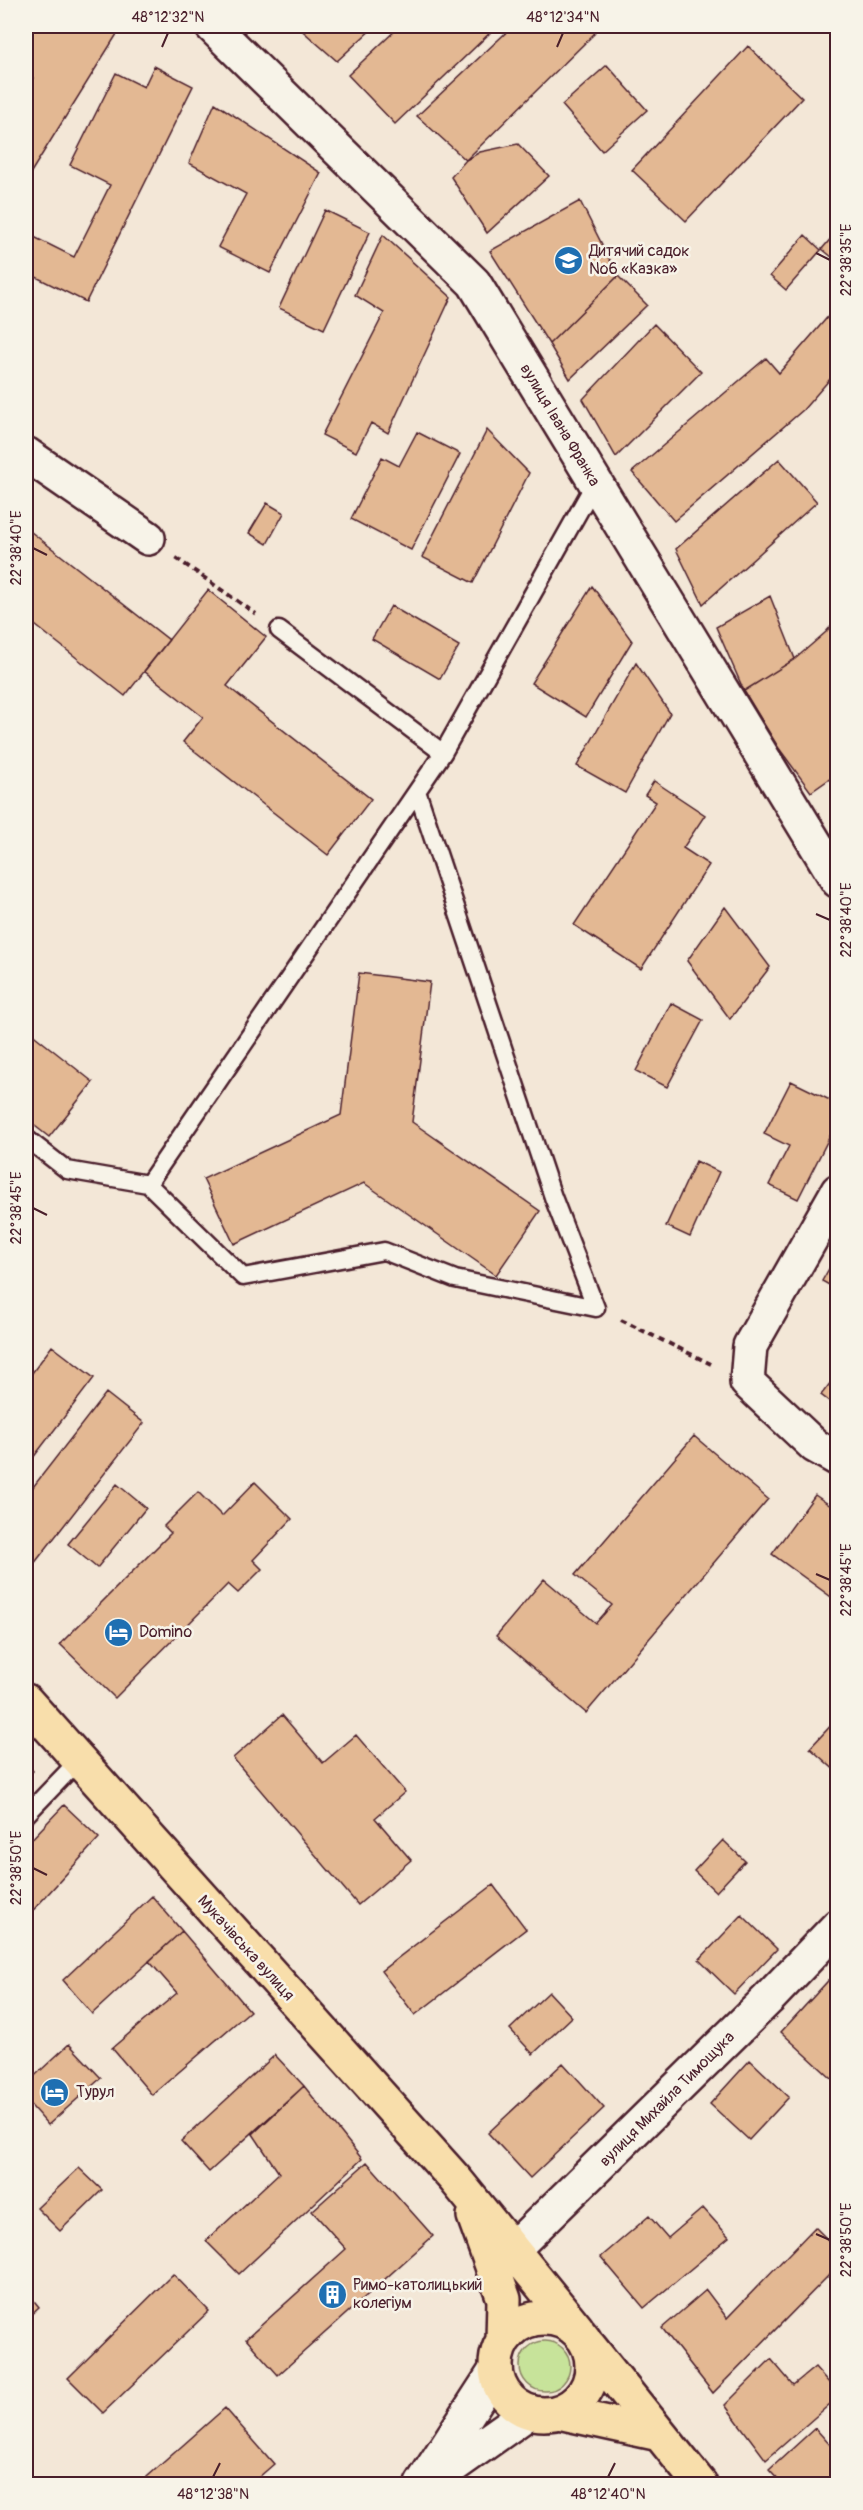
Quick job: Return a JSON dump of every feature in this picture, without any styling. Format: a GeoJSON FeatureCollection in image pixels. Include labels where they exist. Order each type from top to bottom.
{"type":"FeatureCollection","features":[{"type":"Feature","properties":{"kind":"highway","name":"Мукачівська вулиця"},"geometry":{"type":"LineString","coordinates":[[26,1701],[455,2179],[503,2260],[583,2338],[699,2484]]}},
{"type":"Feature","properties":{"kind":"highway","name":"Мукачівська вулиця"},"geometry":{"type":"LineString","coordinates":[[499,2356],[504,2299],[503,2260]]}},
{"type":"Feature","properties":{"kind":"highway"},"geometry":{"type":"LineString","coordinates":[[543,2412],[573,2406],[592,2379],[593,2362],[583,2338],[565,2321],[551,2317],[537,2317],[511,2330],[499,2356],[500,2385],[507,2398],[543,2412],[659,2434]]}},
{"type":"Feature","properties":{"kind":"street","name":"вулиця Івана Франка"},"geometry":{"type":"LineString","coordinates":[[212,26],[474,283],[837,881]]}},
{"type":"Feature","properties":{"kind":"street"},"geometry":{"type":"LineString","coordinates":[[26,454],[148,538]]}},
{"type":"Feature","properties":{"kind":"street"},"geometry":{"type":"LineString","coordinates":[[837,1191],[750,1346],[747,1382],[815,1446],[837,1459]]}},
{"type":"Feature","properties":{"kind":"street","name":"вулиця Михайла Тимощука"},"geometry":{"type":"LineString","coordinates":[[503,2260],[768,1999],[837,1926]]}},
{"type":"Feature","properties":{"kind":"street"},"geometry":{"type":"LineString","coordinates":[[422,2484],[499,2356]]}},
{"type":"Feature","properties":{"kind":"street"},"geometry":{"type":"LineString","coordinates":[[427,2484],[543,2412]]}},
{"type":"Feature","properties":{"kind":"lane"},"geometry":{"type":"LineString","coordinates":[[148,1184],[443,753],[596,483]]}},
{"type":"Feature","properties":{"kind":"lane"},"geometry":{"type":"LineString","coordinates":[[279,630],[443,753]]}},
{"type":"Feature","properties":{"kind":"lane"},"geometry":{"type":"LineString","coordinates":[[417,791],[553,1197],[596,1308]]}},
{"type":"Feature","properties":{"kind":"lane"},"geometry":{"type":"LineString","coordinates":[[26,1138],[67,1170],[148,1184],[243,1277],[384,1251],[455,1279],[596,1308]]}},
{"type":"Feature","properties":{"kind":"lane"},"geometry":{"type":"LineString","coordinates":[[26,1815],[78,1761]]}},
{"type":"Feature","properties":{"kind":"path"},"geometry":{"type":"LineString","coordinates":[[148,538],[279,630]]}},
{"type":"Feature","properties":{"kind":"path"},"geometry":{"type":"LineString","coordinates":[[596,1308],[747,1382]]}},
{"type":"Feature","properties":{"kind":"green space"},"geometry":{"type":"Polygon","coordinates":[[[545,2341],[554,2343],[565,2352],[570,2366],[568,2375],[559,2386],[545,2391],[536,2389],[525,2380],[520,2366],[522,2357],[531,2346],[545,2341]]]}},
{"type":"Feature","properties":{"kind":"building"},"geometry":{"type":"Polygon","coordinates":[[[26,26],[122,26],[28,177],[26,175],[26,89],[33,78],[26,74],[26,26]]]}},
{"type":"Feature","properties":{"kind":"building"},"geometry":{"type":"Polygon","coordinates":[[[297,26],[375,26],[337,61],[297,26]]]}},
{"type":"Feature","properties":{"kind":"building"},"geometry":{"type":"Polygon","coordinates":[[[400,26],[490,26],[494,29],[395,124],[348,75],[400,26]]]}},
{"type":"Feature","properties":{"kind":"building"},"geometry":{"type":"Polygon","coordinates":[[[513,26],[588,26],[595,33],[466,160],[417,116],[513,26]]]}},
{"type":"Feature","properties":{"kind":"building"},"geometry":{"type":"Polygon","coordinates":[[[748,46],[802,98],[686,221],[632,170],[748,46]]]}},
{"type":"Feature","properties":{"kind":"building"},"geometry":{"type":"Polygon","coordinates":[[[607,65],[647,110],[602,151],[562,105],[607,65]]]}},
{"type":"Feature","properties":{"kind":"building"},"geometry":{"type":"Polygon","coordinates":[[[154,66],[193,86],[86,302],[26,272],[26,233],[74,257],[110,185],[70,165],[116,73],[144,87],[154,66]]]}},
{"type":"Feature","properties":{"kind":"building"},"geometry":{"type":"Polygon","coordinates":[[[215,103],[321,173],[270,273],[218,247],[246,194],[189,163],[215,103]]]}},
{"type":"Feature","properties":{"kind":"building"},"geometry":{"type":"Polygon","coordinates":[[[518,144],[549,176],[487,233],[451,177],[466,160],[480,152],[518,144]]]}},
{"type":"Feature","properties":{"kind":"building"},"geometry":{"type":"Polygon","coordinates":[[[580,201],[618,276],[549,344],[490,251],[580,201]]]}},
{"type":"Feature","properties":{"kind":"building"},"geometry":{"type":"Polygon","coordinates":[[[325,210],[370,232],[324,329],[279,308],[325,210]]]}},
{"type":"Feature","properties":{"kind":"building"},"geometry":{"type":"Polygon","coordinates":[[[838,230],[838,262],[822,249],[838,230]]]}},
{"type":"Feature","properties":{"kind":"building"},"geometry":{"type":"Polygon","coordinates":[[[383,235],[451,297],[388,433],[371,423],[356,452],[322,435],[384,313],[355,295],[383,235]]]}},
{"type":"Feature","properties":{"kind":"building"},"geometry":{"type":"Polygon","coordinates":[[[805,235],[821,250],[786,290],[770,276],[805,235]]]}},
{"type":"Feature","properties":{"kind":"building"},"geometry":{"type":"Polygon","coordinates":[[[618,276],[647,305],[570,379],[549,344],[618,276]]]}},
{"type":"Feature","properties":{"kind":"building"},"geometry":{"type":"Polygon","coordinates":[[[838,305],[838,370],[803,410],[674,521],[632,472],[766,358],[779,373],[838,305]]]}},
{"type":"Feature","properties":{"kind":"building"},"geometry":{"type":"Polygon","coordinates":[[[654,324],[701,372],[616,457],[583,399],[654,324]]]}},
{"type":"Feature","properties":{"kind":"building"},"geometry":{"type":"Polygon","coordinates":[[[487,430],[529,473],[473,583],[422,557],[487,430]]]}},
{"type":"Feature","properties":{"kind":"building"},"geometry":{"type":"Polygon","coordinates":[[[417,432],[460,454],[411,550],[351,519],[382,457],[399,466],[417,432]]]}},
{"type":"Feature","properties":{"kind":"building"},"geometry":{"type":"Polygon","coordinates":[[[779,459],[817,502],[703,604],[676,549],[779,459]]]}},
{"type":"Feature","properties":{"kind":"building"},"geometry":{"type":"Polygon","coordinates":[[[267,503],[284,513],[267,544],[249,533],[267,503]]]}},
{"type":"Feature","properties":{"kind":"building"},"geometry":{"type":"Polygon","coordinates":[[[26,528],[169,640],[125,696],[26,618],[26,528]]]}},
{"type":"Feature","properties":{"kind":"building"},"geometry":{"type":"Polygon","coordinates":[[[592,586],[632,641],[586,717],[531,683],[592,586]]]}},
{"type":"Feature","properties":{"kind":"building"},"geometry":{"type":"Polygon","coordinates":[[[208,590],[266,637],[227,686],[371,799],[328,855],[183,742],[203,717],[144,671],[208,590]]]}},
{"type":"Feature","properties":{"kind":"building"},"geometry":{"type":"Polygon","coordinates":[[[770,596],[795,659],[744,691],[716,627],[770,596]]]}},
{"type":"Feature","properties":{"kind":"building"},"geometry":{"type":"Polygon","coordinates":[[[391,606],[459,646],[440,679],[372,639],[391,606]]]}},
{"type":"Feature","properties":{"kind":"building"},"geometry":{"type":"Polygon","coordinates":[[[838,618],[838,773],[811,792],[778,747],[744,691],[795,659],[826,632],[838,618]]]}},
{"type":"Feature","properties":{"kind":"building"},"geometry":{"type":"Polygon","coordinates":[[[636,663],[670,713],[625,793],[577,766],[636,663]]]}},
{"type":"Feature","properties":{"kind":"building"},"geometry":{"type":"Polygon","coordinates":[[[654,781],[705,815],[683,848],[709,865],[641,969],[574,925],[656,802],[645,795],[654,781]]]}},
{"type":"Feature","properties":{"kind":"building"},"geometry":{"type":"Polygon","coordinates":[[[725,907],[770,967],[730,1019],[687,961],[725,907]]]}},
{"type":"Feature","properties":{"kind":"building"},"geometry":{"type":"Polygon","coordinates":[[[359,973],[430,982],[412,1122],[540,1211],[496,1275],[364,1183],[234,1244],[203,1179],[341,1115],[359,973]]]}},
{"type":"Feature","properties":{"kind":"building"},"geometry":{"type":"Polygon","coordinates":[[[671,1003],[703,1020],[667,1087],[636,1071],[671,1003]]]}},
{"type":"Feature","properties":{"kind":"building"},"geometry":{"type":"Polygon","coordinates":[[[26,1029],[93,1082],[49,1137],[26,1119],[26,1029]]]}},
{"type":"Feature","properties":{"kind":"building"},"geometry":{"type":"Polygon","coordinates":[[[791,1081],[838,1104],[838,1120],[798,1199],[769,1185],[789,1146],[764,1134],[791,1081]]]}},
{"type":"Feature","properties":{"kind":"building"},"geometry":{"type":"Polygon","coordinates":[[[696,1161],[719,1172],[690,1237],[666,1226],[696,1161]]]}},
{"type":"Feature","properties":{"kind":"building"},"geometry":{"type":"Polygon","coordinates":[[[838,1253],[838,1290],[822,1281],[838,1253]]]}},
{"type":"Feature","properties":{"kind":"building"},"geometry":{"type":"Polygon","coordinates":[[[52,1346],[94,1378],[26,1467],[26,1381],[52,1346]]]}},
{"type":"Feature","properties":{"kind":"building"},"geometry":{"type":"Polygon","coordinates":[[[838,1373],[838,1408],[821,1395],[838,1373]]]}},
{"type":"Feature","properties":{"kind":"building"},"geometry":{"type":"Polygon","coordinates":[[[106,1393],[144,1423],[26,1574],[26,1496],[106,1393]]]}},
{"type":"Feature","properties":{"kind":"building"},"geometry":{"type":"Polygon","coordinates":[[[694,1436],[768,1499],[586,1713],[496,1636],[544,1579],[596,1623],[612,1605],[575,1575],[694,1436]]]}},
{"type":"Feature","properties":{"kind":"building"},"geometry":{"type":"Polygon","coordinates":[[[255,1482],[292,1519],[253,1560],[262,1569],[238,1593],[228,1584],[115,1698],[60,1644],[171,1533],[164,1526],[198,1492],[222,1516],[255,1482]]]}},
{"type":"Feature","properties":{"kind":"building"},"geometry":{"type":"Polygon","coordinates":[[[117,1484],[146,1508],[97,1568],[68,1544],[117,1484]]]}},
{"type":"Feature","properties":{"kind":"building"},"geometry":{"type":"Polygon","coordinates":[[[815,1495],[838,1511],[838,1594],[834,1599],[772,1554],[815,1495]]]}},
{"type":"Feature","properties":{"kind":"building"},"geometry":{"type":"Polygon","coordinates":[[[282,1715],[323,1763],[356,1735],[405,1792],[375,1818],[411,1860],[358,1905],[233,1758],[282,1715]]]}},
{"type":"Feature","properties":{"kind":"building"},"geometry":{"type":"Polygon","coordinates":[[[838,1718],[838,1773],[810,1748],[838,1718]]]}},
{"type":"Feature","properties":{"kind":"building"},"geometry":{"type":"Polygon","coordinates":[[[26,1763],[33,1771],[26,1778],[26,1763]]]}},
{"type":"Feature","properties":{"kind":"building"},"geometry":{"type":"Polygon","coordinates":[[[64,1805],[99,1838],[26,1918],[26,1845],[64,1805]]]}},
{"type":"Feature","properties":{"kind":"building"},"geometry":{"type":"Polygon","coordinates":[[[723,1840],[745,1861],[716,1892],[694,1871],[723,1840]]]}},
{"type":"Feature","properties":{"kind":"building"},"geometry":{"type":"Polygon","coordinates":[[[493,1885],[526,1929],[415,2015],[381,1971],[493,1885]]]}},
{"type":"Feature","properties":{"kind":"building"},"geometry":{"type":"Polygon","coordinates":[[[152,1896],[182,1931],[92,2014],[63,1980],[152,1896]]]}},
{"type":"Feature","properties":{"kind":"building"},"geometry":{"type":"Polygon","coordinates":[[[742,1915],[777,1949],[734,1994],[699,1960],[742,1915]]]}},
{"type":"Feature","properties":{"kind":"building"},"geometry":{"type":"Polygon","coordinates":[[[182,1931],[250,2011],[152,2095],[112,2048],[177,1993],[149,1961],[182,1931]]]}},
{"type":"Feature","properties":{"kind":"building"},"geometry":{"type":"Polygon","coordinates":[[[838,1970],[838,2073],[832,2079],[781,2032],[838,1970]]]}},
{"type":"Feature","properties":{"kind":"building"},"geometry":{"type":"Polygon","coordinates":[[[549,1992],[572,2017],[533,2054],[510,2029],[549,1992]]]}},
{"type":"Feature","properties":{"kind":"building","name":"Турул"},"geometry":{"type":"Polygon","coordinates":[[[69,2044],[101,2078],[48,2125],[26,2100],[26,2084],[69,2044]]]}},
{"type":"Feature","properties":{"kind":"building"},"geometry":{"type":"Polygon","coordinates":[[[275,2055],[304,2086],[209,2172],[181,2141],[275,2055]]]}},
{"type":"Feature","properties":{"kind":"building"},"geometry":{"type":"Polygon","coordinates":[[[750,2060],[789,2097],[749,2140],[710,2104],[750,2060]]]}},
{"type":"Feature","properties":{"kind":"building"},"geometry":{"type":"Polygon","coordinates":[[[563,2063],[604,2108],[530,2178],[488,2133],[563,2063]]]}},
{"type":"Feature","properties":{"kind":"building"},"geometry":{"type":"Polygon","coordinates":[[[304,2086],[362,2159],[239,2274],[206,2241],[279,2173],[253,2134],[304,2086]]]}},
{"type":"Feature","properties":{"kind":"building","name":"Римо-католицький колегіум"},"geometry":{"type":"Polygon","coordinates":[[[367,2162],[433,2236],[278,2375],[246,2339],[346,2249],[312,2211],[367,2162]]]}},
{"type":"Feature","properties":{"kind":"building"},"geometry":{"type":"Polygon","coordinates":[[[79,2168],[102,2190],[60,2231],[37,2208],[79,2168]]]}},
{"type":"Feature","properties":{"kind":"building"},"geometry":{"type":"Polygon","coordinates":[[[703,2208],[729,2237],[644,2308],[601,2257],[649,2216],[668,2238],[703,2208]]]}},
{"type":"Feature","properties":{"kind":"building"},"geometry":{"type":"Polygon","coordinates":[[[815,2227],[838,2250],[838,2266],[713,2393],[662,2328],[706,2290],[727,2318],[815,2227]]]}},
{"type":"Feature","properties":{"kind":"building"},"geometry":{"type":"Polygon","coordinates":[[[173,2274],[209,2311],[103,2413],[68,2378],[173,2274]]]}},
{"type":"Feature","properties":{"kind":"building"},"geometry":{"type":"Polygon","coordinates":[[[26,2291],[39,2307],[26,2319],[26,2291]]]}},
{"type":"Feature","properties":{"kind":"building"},"geometry":{"type":"Polygon","coordinates":[[[771,2359],[793,2385],[815,2367],[838,2393],[838,2397],[766,2460],[725,2405],[771,2359]]]}},
{"type":"Feature","properties":{"kind":"building"},"geometry":{"type":"Polygon","coordinates":[[[225,2408],[274,2464],[251,2484],[139,2484],[225,2408]]]}},
{"type":"Feature","properties":{"kind":"building"},"geometry":{"type":"Polygon","coordinates":[[[815,2428],[832,2447],[838,2442],[838,2484],[782,2484],[769,2470],[815,2428]]]}},
{"type":"Feature","properties":{"kind":"place","name":"Дитячий садок №6 «Казка»"},"geometry":{"type":"Point","coordinates":[568,260]}},
{"type":"Feature","properties":{"kind":"place","name":"Domino"},"geometry":{"type":"Point","coordinates":[118,1632]}},
{"type":"Feature","properties":{"kind":"place","name":"Турул"},"geometry":{"type":"Point","coordinates":[55,2092]}},
{"type":"Feature","properties":{"kind":"place","name":"Римо-католицький колегіум"},"geometry":{"type":"Point","coordinates":[332,2294]}}]}
